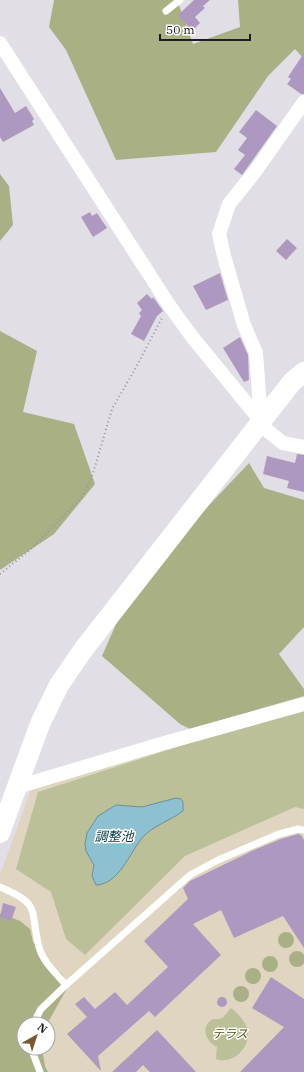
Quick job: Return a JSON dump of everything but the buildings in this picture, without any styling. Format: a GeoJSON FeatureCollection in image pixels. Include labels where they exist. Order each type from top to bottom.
{"type":"FeatureCollection","features":[{"type":"Feature","properties":{"kind":"street"},"geometry":{"type":"LineString","coordinates":[[0,43],[169,305],[193,338],[260,423],[283,443],[304,447]]}},
{"type":"Feature","properties":{"kind":"street"},"geometry":{"type":"LineString","coordinates":[[260,423],[256,353],[244,325],[224,256],[220,234],[229,204],[304,102]]}},
{"type":"Feature","properties":{"kind":"street"},"geometry":{"type":"LineString","coordinates":[[0,833],[9,797],[40,724],[59,685],[83,650],[292,382],[304,372]]}},
{"type":"Feature","properties":{"kind":"street"},"geometry":{"type":"LineString","coordinates":[[9,797],[161,744],[304,704]]}},
{"type":"Feature","properties":{"kind":"lane"},"geometry":{"type":"LineString","coordinates":[[166,11],[180,0]]}},
{"type":"Feature","properties":{"kind":"lane"},"geometry":{"type":"LineString","coordinates":[[37,1016],[41,1009],[66,985],[190,875],[218,860],[279,834],[298,829],[304,830]]}},
{"type":"Feature","properties":{"kind":"lane"},"geometry":{"type":"LineString","coordinates":[[0,887],[20,895],[29,903],[34,913],[39,947],[45,960],[66,985]]}},
{"type":"Feature","properties":{"kind":"lane"},"geometry":{"type":"LineString","coordinates":[[34,1056],[40,1072]]}},
{"type":"Feature","properties":{"kind":"path"},"geometry":{"type":"LineString","coordinates":[[0,574],[31,549],[70,511],[82,497],[91,480],[112,409],[169,305]]}},
{"type":"Feature","properties":{"kind":"shaded area"},"geometry":{"type":"Polygon","coordinates":[[[304,692],[304,1072],[0,1072],[0,875],[32,786],[243,717],[304,692]]]}},
{"type":"Feature","properties":{"kind":"green space"},"geometry":{"type":"Polygon","coordinates":[[[54,0],[177,0],[193,44],[240,27],[238,0],[304,0],[304,59],[295,49],[268,76],[216,152],[116,160],[66,50],[49,27],[54,0]]]}},
{"type":"Feature","properties":{"kind":"green space"},"geometry":{"type":"Polygon","coordinates":[[[0,174],[9,186],[13,225],[0,241],[0,174]]]}},
{"type":"Feature","properties":{"kind":"green space"},"geometry":{"type":"Polygon","coordinates":[[[0,331],[37,351],[23,412],[74,424],[95,484],[54,534],[0,570],[0,331]]]}},
{"type":"Feature","properties":{"kind":"green space"},"geometry":{"type":"Polygon","coordinates":[[[249,463],[264,488],[304,500],[304,627],[279,654],[304,689],[304,696],[190,729],[180,724],[102,656],[117,622],[179,537],[249,463]]]}},
{"type":"Feature","properties":{"kind":"green space"},"geometry":{"type":"Polygon","coordinates":[[[304,706],[304,809],[295,807],[185,856],[85,955],[66,939],[51,892],[16,869],[38,792],[304,706]]]}},
{"type":"Feature","properties":{"kind":"green space"},"geometry":{"type":"Polygon","coordinates":[[[0,913],[20,921],[30,929],[33,942],[48,963],[62,974],[69,985],[52,1016],[16,1016],[16,1056],[43,1056],[45,1066],[48,1072],[0,1072],[0,913]]]}},
{"type":"Feature","properties":{"kind":"green space"},"geometry":{"type":"Polygon","coordinates":[[[283,932],[289,932],[294,937],[292,946],[289,948],[283,948],[278,943],[278,937],[283,932]]]}},
{"type":"Feature","properties":{"kind":"green space"},"geometry":{"type":"Polygon","coordinates":[[[294,951],[300,951],[305,956],[303,965],[300,967],[294,967],[289,962],[289,956],[294,951]]]}},
{"type":"Feature","properties":{"kind":"green space"},"geometry":{"type":"Polygon","coordinates":[[[267,956],[273,956],[278,961],[276,970],[273,972],[267,972],[262,967],[262,961],[267,956]]]}},
{"type":"Feature","properties":{"kind":"green space"},"geometry":{"type":"Polygon","coordinates":[[[250,968],[256,968],[261,973],[259,982],[256,984],[250,984],[245,979],[245,973],[250,968]]]}},
{"type":"Feature","properties":{"kind":"green space"},"geometry":{"type":"Polygon","coordinates":[[[238,986],[244,986],[249,991],[247,1000],[244,1002],[238,1002],[233,997],[233,991],[238,986]]]}},
{"type":"Feature","properties":{"kind":"green space","name":"テラス"},"geometry":{"type":"Polygon","coordinates":[[[231,1008],[244,1022],[248,1033],[248,1039],[246,1045],[238,1055],[227,1060],[216,1059],[217,1047],[211,1043],[206,1036],[206,1028],[210,1021],[222,1018],[231,1008]]]}},
{"type":"Feature","properties":{"kind":"water","name":"調整池"},"geometry":{"type":"Polygon","coordinates":[[[176,798],[181,799],[183,802],[183,811],[146,834],[117,874],[104,883],[96,885],[92,876],[94,865],[86,851],[85,844],[87,833],[98,816],[116,805],[142,807],[176,798]]]}}]}
